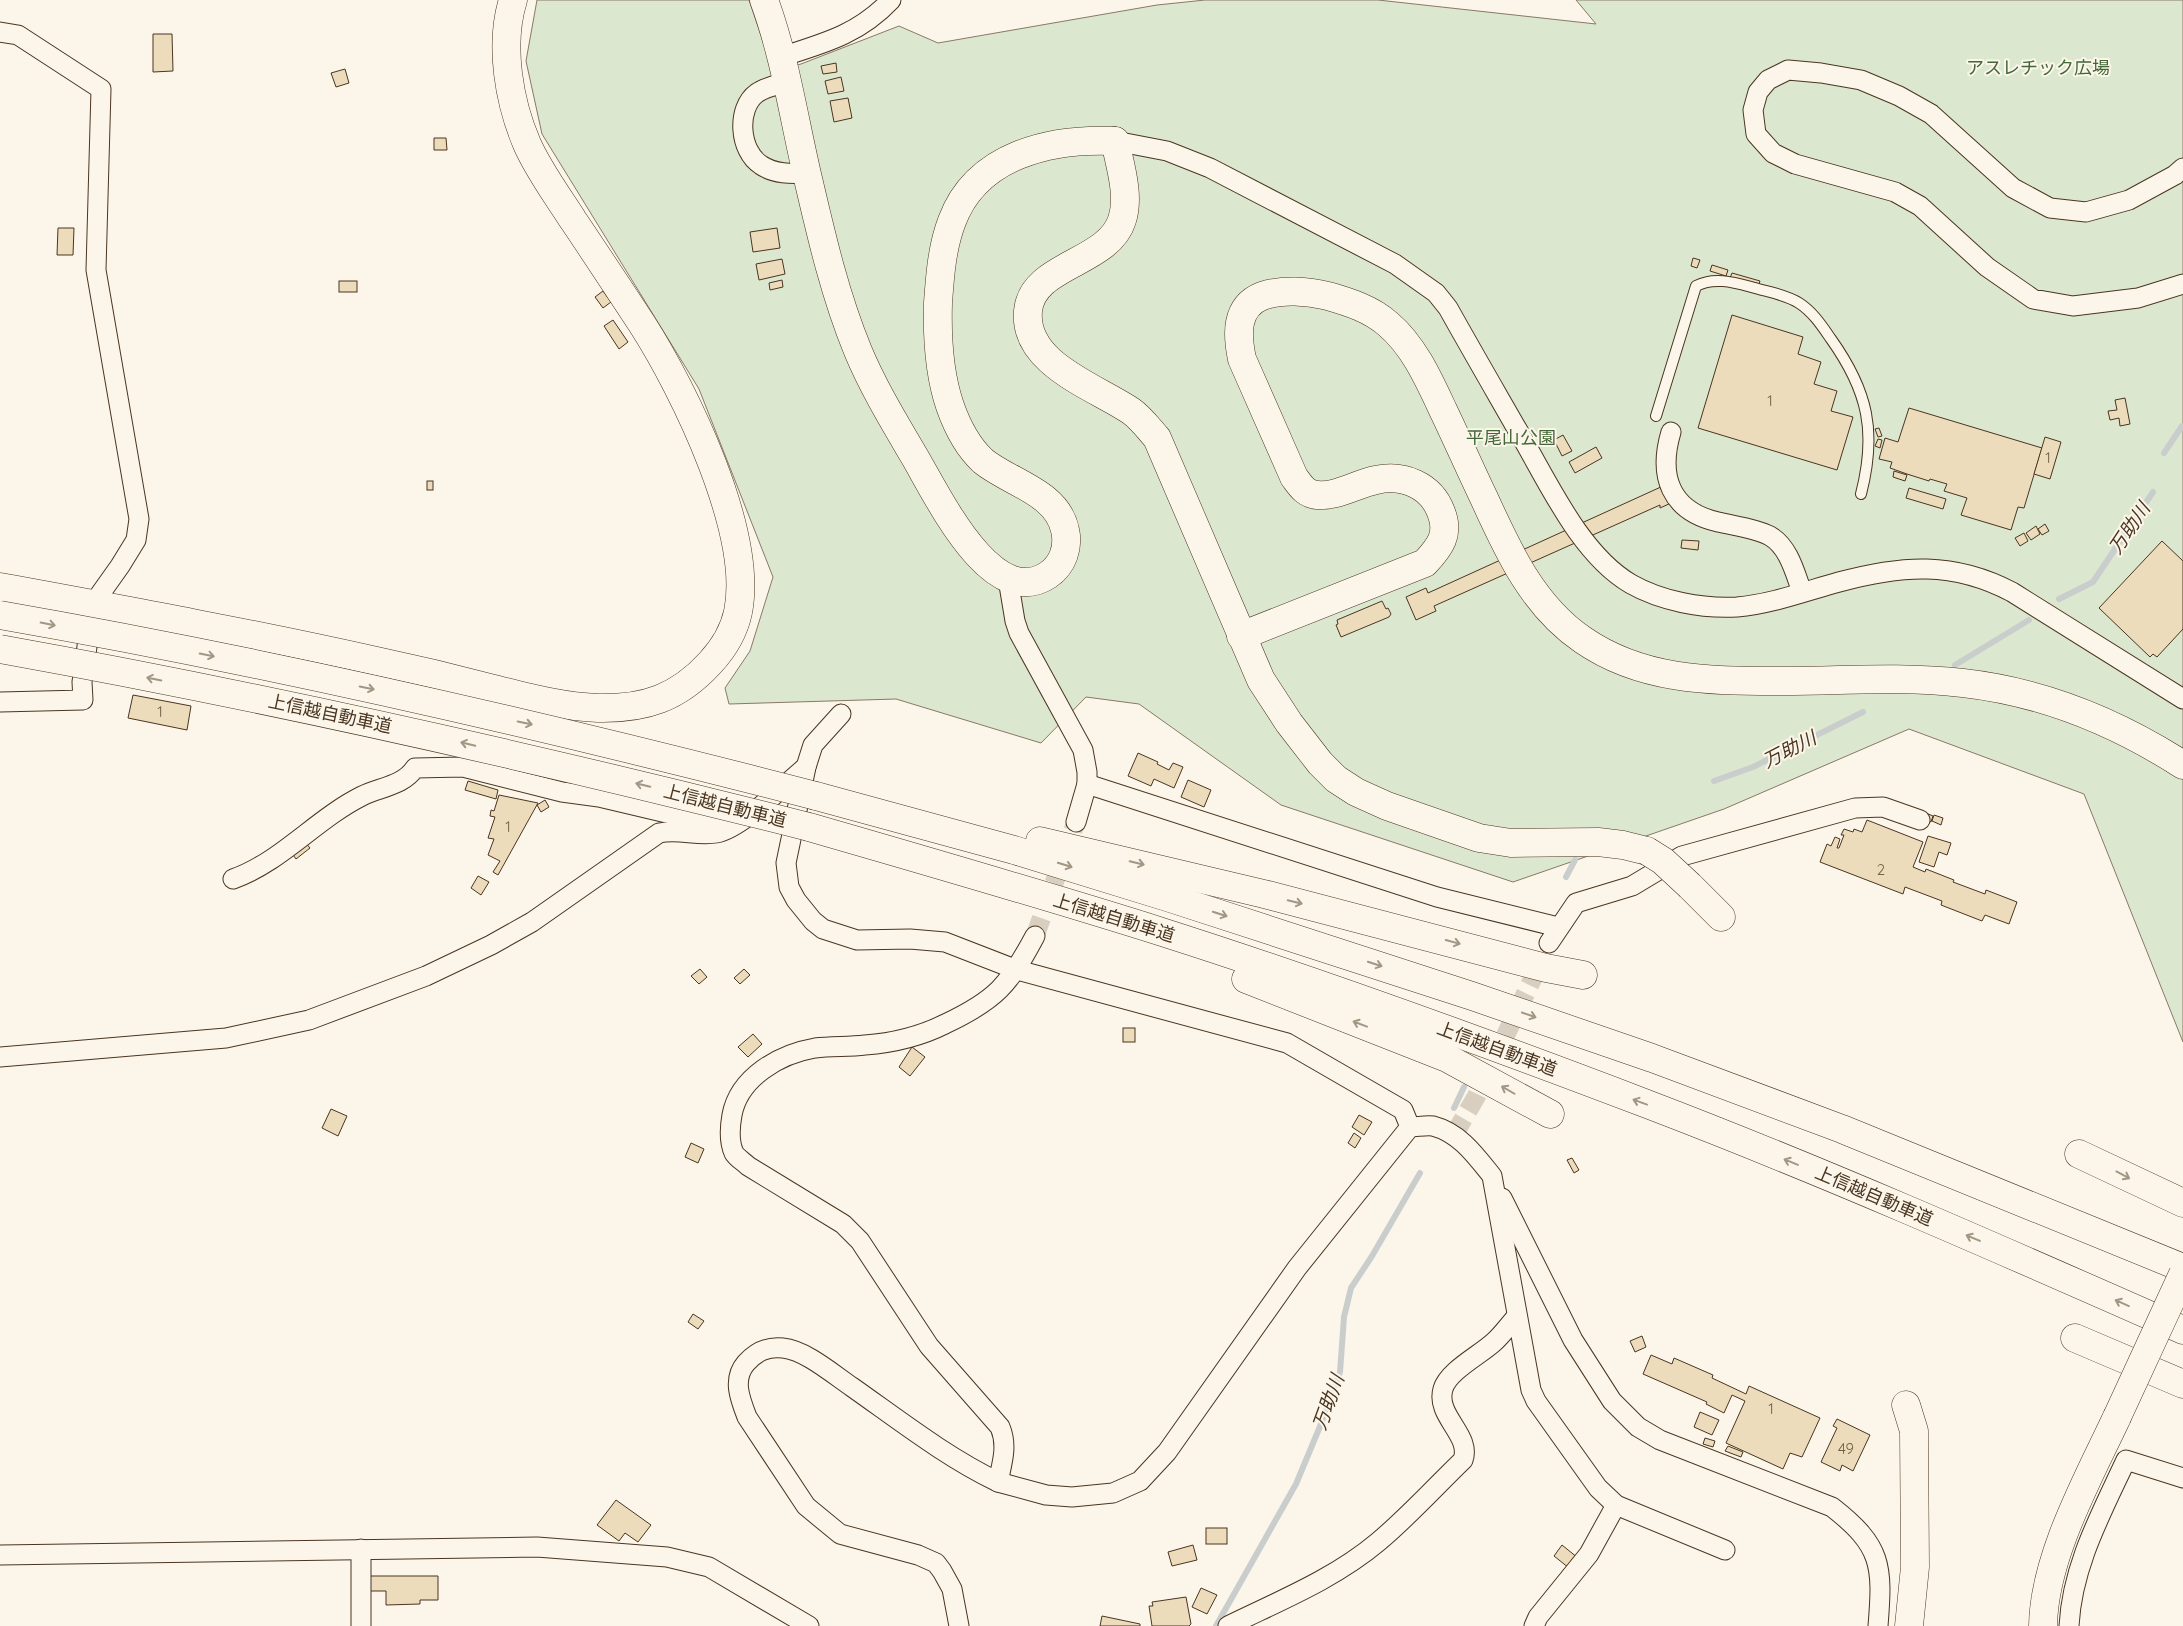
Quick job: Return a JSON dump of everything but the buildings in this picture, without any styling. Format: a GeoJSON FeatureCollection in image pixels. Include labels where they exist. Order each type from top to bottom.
{"type":"FeatureCollection","features":[{"type":"Feature","properties":{"kind":"main road"},"geometry":{"type":"LineString","coordinates":[[0,587],[328,650],[544,701],[598,708],[636,706],[665,698],[704,670],[726,643],[734,628],[738,612],[741,577],[739,557],[729,513],[693,422],[661,354],[548,181],[527,143],[514,102],[508,70],[508,26],[513,0]]}},
{"type":"Feature","properties":{"kind":"main road"},"geometry":{"type":"LineString","coordinates":[[764,0],[784,70],[806,172],[830,267],[847,324],[871,380],[888,412],[958,530],[986,564],[1008,579],[1030,582],[1048,575],[1057,568],[1063,558],[1066,546],[1066,533],[1057,510],[1047,500],[1008,479],[980,458],[967,442],[950,407],[941,365],[938,314],[946,240],[953,218],[963,199],[977,182],[994,168],[1012,157],[1053,144],[1078,141],[1115,142],[1124,190],[1123,219],[1118,230],[1100,248],[1046,279],[1037,288],[1031,298],[1028,310],[1028,323],[1038,347],[1047,358],[1059,368],[1132,412],[1158,438],[1261,680],[1289,723],[1336,779],[1356,792],[1387,806],[1479,838],[1511,843],[1598,842],[1647,852],[1663,861],[1721,917]]}},
{"type":"Feature","properties":{"kind":"main road"},"geometry":{"type":"LineString","coordinates":[[1241,636],[1425,563],[1442,542],[1444,530],[1443,517],[1437,502],[1428,490],[1414,482],[1396,478],[1377,479],[1340,492],[1314,495],[1303,490],[1294,477],[1242,359],[1238,342],[1238,327],[1241,315],[1259,297],[1275,293],[1318,294],[1356,305],[1373,313],[1389,325],[1402,339],[1428,377],[1506,547],[1522,576],[1550,612],[1579,638],[1593,647],[1655,673],[1698,679],[1892,680],[1961,683],[2009,690],[2041,698],[2106,722],[2138,737],[2183,765]]}},
{"type":"Feature","properties":{"kind":"main road","name":"上信越自動車道"},"geometry":{"type":"LineString","coordinates":[[0,615],[273,668],[525,723],[816,796],[1014,850],[1158,894],[1490,1002],[1652,1058],[1842,1129],[2183,1268]]}},
{"type":"Feature","properties":{"kind":"main road","name":"上信越自動車道"},"geometry":{"type":"LineString","coordinates":[[0,649],[400,728],[668,791],[809,828],[1002,883],[1163,933],[1314,983],[1649,1105],[1835,1179],[2183,1330]]}},
{"type":"Feature","properties":{"kind":"main road"},"geometry":{"type":"LineString","coordinates":[[816,796],[1064,846],[1366,920],[1546,968],[1583,975]]}},
{"type":"Feature","properties":{"kind":"main road"},"geometry":{"type":"LineString","coordinates":[[1002,883],[1447,1058],[1550,1114]]}},
{"type":"Feature","properties":{"kind":"main road"},"geometry":{"type":"LineString","coordinates":[[2079,1154],[2183,1203]]}},
{"type":"Feature","properties":{"kind":"main road"},"geometry":{"type":"LineString","coordinates":[[2044,1626],[2044,1608],[2055,1558],[2088,1479],[2183,1274]]}},
{"type":"Feature","properties":{"kind":"main road"},"geometry":{"type":"LineString","coordinates":[[2075,1338],[2183,1384]]}},
{"type":"Feature","properties":{"kind":"main road"},"geometry":{"type":"LineString","coordinates":[[1906,1405],[1914,1431],[1915,1567],[1909,1626]]}},
{"type":"Feature","properties":{"kind":"street"},"geometry":{"type":"LineString","coordinates":[[806,172],[782,173],[760,165],[750,153],[744,136],[743,118],[750,99],[784,70],[848,34],[879,12],[891,0]]}},
{"type":"Feature","properties":{"kind":"street"},"geometry":{"type":"LineString","coordinates":[[0,32],[18,35],[102,89],[96,270],[139,519],[136,540],[93,604],[82,682],[83,700],[0,702]]}},
{"type":"Feature","properties":{"kind":"street"},"geometry":{"type":"LineString","coordinates":[[2183,168],[2175,175],[2129,200],[2086,212],[2050,208],[2013,188],[1930,114],[1899,96],[1861,80],[1821,73],[1788,70],[1768,80],[1758,92],[1753,110],[1756,134],[1773,154],[1795,164],[1895,192],[1920,206],[1987,267],[2033,299],[2073,306],[2138,298],[2183,284]]}},
{"type":"Feature","properties":{"kind":"street"},"geometry":{"type":"LineString","coordinates":[[1115,142],[1167,151],[1210,168],[1395,264],[1436,293],[1448,308],[1570,522],[1611,569],[1630,583],[1661,596],[1707,606],[1736,607],[1766,603],[1890,570],[1934,568],[1974,576],[2012,592],[2183,699]]}},
{"type":"Feature","properties":{"kind":"street"},"geometry":{"type":"LineString","coordinates":[[1671,432],[1665,450],[1666,474],[1675,496],[1692,514],[1771,536],[1787,552],[1802,592]]}},
{"type":"Feature","properties":{"kind":"street"},"geometry":{"type":"LineString","coordinates":[[1008,579],[1015,621],[1019,633],[1083,750],[1087,784],[1076,822]]}},
{"type":"Feature","properties":{"kind":"street"},"geometry":{"type":"LineString","coordinates":[[841,714],[813,745],[806,767],[789,849],[786,875],[789,887],[796,900],[812,921],[822,929],[857,940],[910,939],[945,942],[1017,970],[1287,1043],[1403,1110],[1410,1127]]}},
{"type":"Feature","properties":{"kind":"street"},"geometry":{"type":"LineString","coordinates":[[233,879],[253,872],[340,809],[363,796],[409,776],[415,768],[463,767],[562,792],[599,797],[729,828]]}},
{"type":"Feature","properties":{"kind":"street"},"geometry":{"type":"LineString","coordinates":[[0,1057],[226,1038],[309,1020],[426,976],[491,945],[532,922],[659,833],[672,831],[706,834],[719,833],[738,824],[806,767]]}},
{"type":"Feature","properties":{"kind":"street"},"geometry":{"type":"LineString","coordinates":[[1087,784],[1437,897],[1558,927]]}},
{"type":"Feature","properties":{"kind":"street"},"geometry":{"type":"LineString","coordinates":[[1549,944],[1558,927],[1576,903],[1632,886],[1682,856],[1855,808],[1883,807],[1920,820]]}},
{"type":"Feature","properties":{"kind":"street"},"geometry":{"type":"LineString","coordinates":[[998,1482],[1005,1449],[1004,1437],[1000,1427],[929,1346],[860,1241],[843,1224],[748,1166],[734,1153],[730,1135],[734,1102],[756,1074],[771,1064],[792,1054],[816,1048],[866,1045],[912,1037],[944,1025],[982,1006],[995,995],[1017,970],[1035,936]]}},
{"type":"Feature","properties":{"kind":"street"},"geometry":{"type":"LineString","coordinates":[[959,1626],[952,1589],[936,1563],[918,1555],[840,1534],[806,1506],[746,1417],[738,1390],[738,1379],[744,1366],[755,1353],[768,1348],[796,1351],[840,1379],[970,1469],[998,1482],[1046,1495],[1072,1497],[1113,1493],[1140,1481],[1167,1452],[1297,1268],[1410,1127],[1432,1126],[1454,1135],[1476,1156],[1492,1176],[1532,1262],[1573,1340],[1612,1401],[1638,1427],[1660,1440],[1832,1507],[1854,1524],[1870,1543],[1878,1566],[1881,1588],[1878,1626]]}},
{"type":"Feature","properties":{"kind":"street"},"geometry":{"type":"LineString","coordinates":[[1492,1176],[1531,1390],[1536,1401],[1598,1488],[1616,1505],[1726,1550]]}},
{"type":"Feature","properties":{"kind":"street"},"geometry":{"type":"LineString","coordinates":[[1228,1626],[1282,1601],[1358,1557],[1378,1542],[1463,1460],[1465,1446],[1444,1408],[1443,1388],[1451,1376],[1495,1342],[1517,1316]]}},
{"type":"Feature","properties":{"kind":"street"},"geometry":{"type":"LineString","coordinates":[[2069,1626],[2076,1574],[2090,1538],[2126,1460],[2183,1478]]}},
{"type":"Feature","properties":{"kind":"street"},"geometry":{"type":"LineString","coordinates":[[1534,1626],[1538,1618],[1589,1554],[1616,1505]]}},
{"type":"Feature","properties":{"kind":"street"},"geometry":{"type":"LineString","coordinates":[[0,1554],[537,1547],[667,1557],[709,1567],[809,1626]]}},
{"type":"Feature","properties":{"kind":"street"},"geometry":{"type":"LineString","coordinates":[[361,1549],[361,1626]]}},
{"type":"Feature","properties":{"kind":"lane"},"geometry":{"type":"LineString","coordinates":[[1656,416],[1696,286],[1707,280],[1735,283],[1798,302],[1813,313],[1849,364],[1858,385],[1867,413],[1868,440],[1867,470],[1860,494]]}},
{"type":"Feature","properties":{"kind":"green space","name":"平尾山公園"},"geometry":{"type":"Polygon","coordinates":[[[537,0],[749,0],[773,71],[801,64],[899,26],[938,43],[1157,5],[1205,0],[1378,0],[1596,24],[1576,0],[2183,0],[2183,1042],[2084,794],[1909,729],[1724,809],[1513,882],[1281,805],[1139,704],[1086,697],[1041,743],[896,699],[729,704],[725,688],[750,651],[773,577],[699,389],[542,134],[526,61],[537,0]]]}},
{"type":"Feature","properties":{"kind":"waterway","name":"万助川"},"geometry":{"type":"LineString","coordinates":[[2164,453],[2182,426]]}},
{"type":"Feature","properties":{"kind":"waterway","name":"万助川"},"geometry":{"type":"LineString","coordinates":[[2059,599],[2093,582],[2153,492]]}},
{"type":"Feature","properties":{"kind":"waterway","name":"万助川"},"geometry":{"type":"LineString","coordinates":[[1955,665],[2029,620]]}},
{"type":"Feature","properties":{"kind":"waterway","name":"万助川"},"geometry":{"type":"LineString","coordinates":[[1714,781],[1753,767],[1863,712]]}},
{"type":"Feature","properties":{"kind":"waterway","name":"万助川"},"geometry":{"type":"LineString","coordinates":[[1566,877],[1575,860]]}},
{"type":"Feature","properties":{"kind":"waterway","name":"万助川"},"geometry":{"type":"LineString","coordinates":[[1454,1108],[1464,1087]]}},
{"type":"Feature","properties":{"kind":"waterway","name":"万助川"},"geometry":{"type":"LineString","coordinates":[[1216,1626],[1296,1484],[1321,1424],[1340,1372],[1344,1317],[1351,1288],[1372,1256],[1420,1173]]}},
{"type":"Feature","properties":{"kind":"tunnel"},"geometry":{"type":"LineString","coordinates":[[1035,936],[1076,822]]}},
{"type":"Feature","properties":{"kind":"tunnel"},"geometry":{"type":"LineString","coordinates":[[1454,1135],[1476,1097],[1543,957]]}},
{"type":"Feature","properties":{"kind":"park label","name":"アスレチック広場"},"geometry":{"type":"Point","coordinates":[2038,68]}}]}
